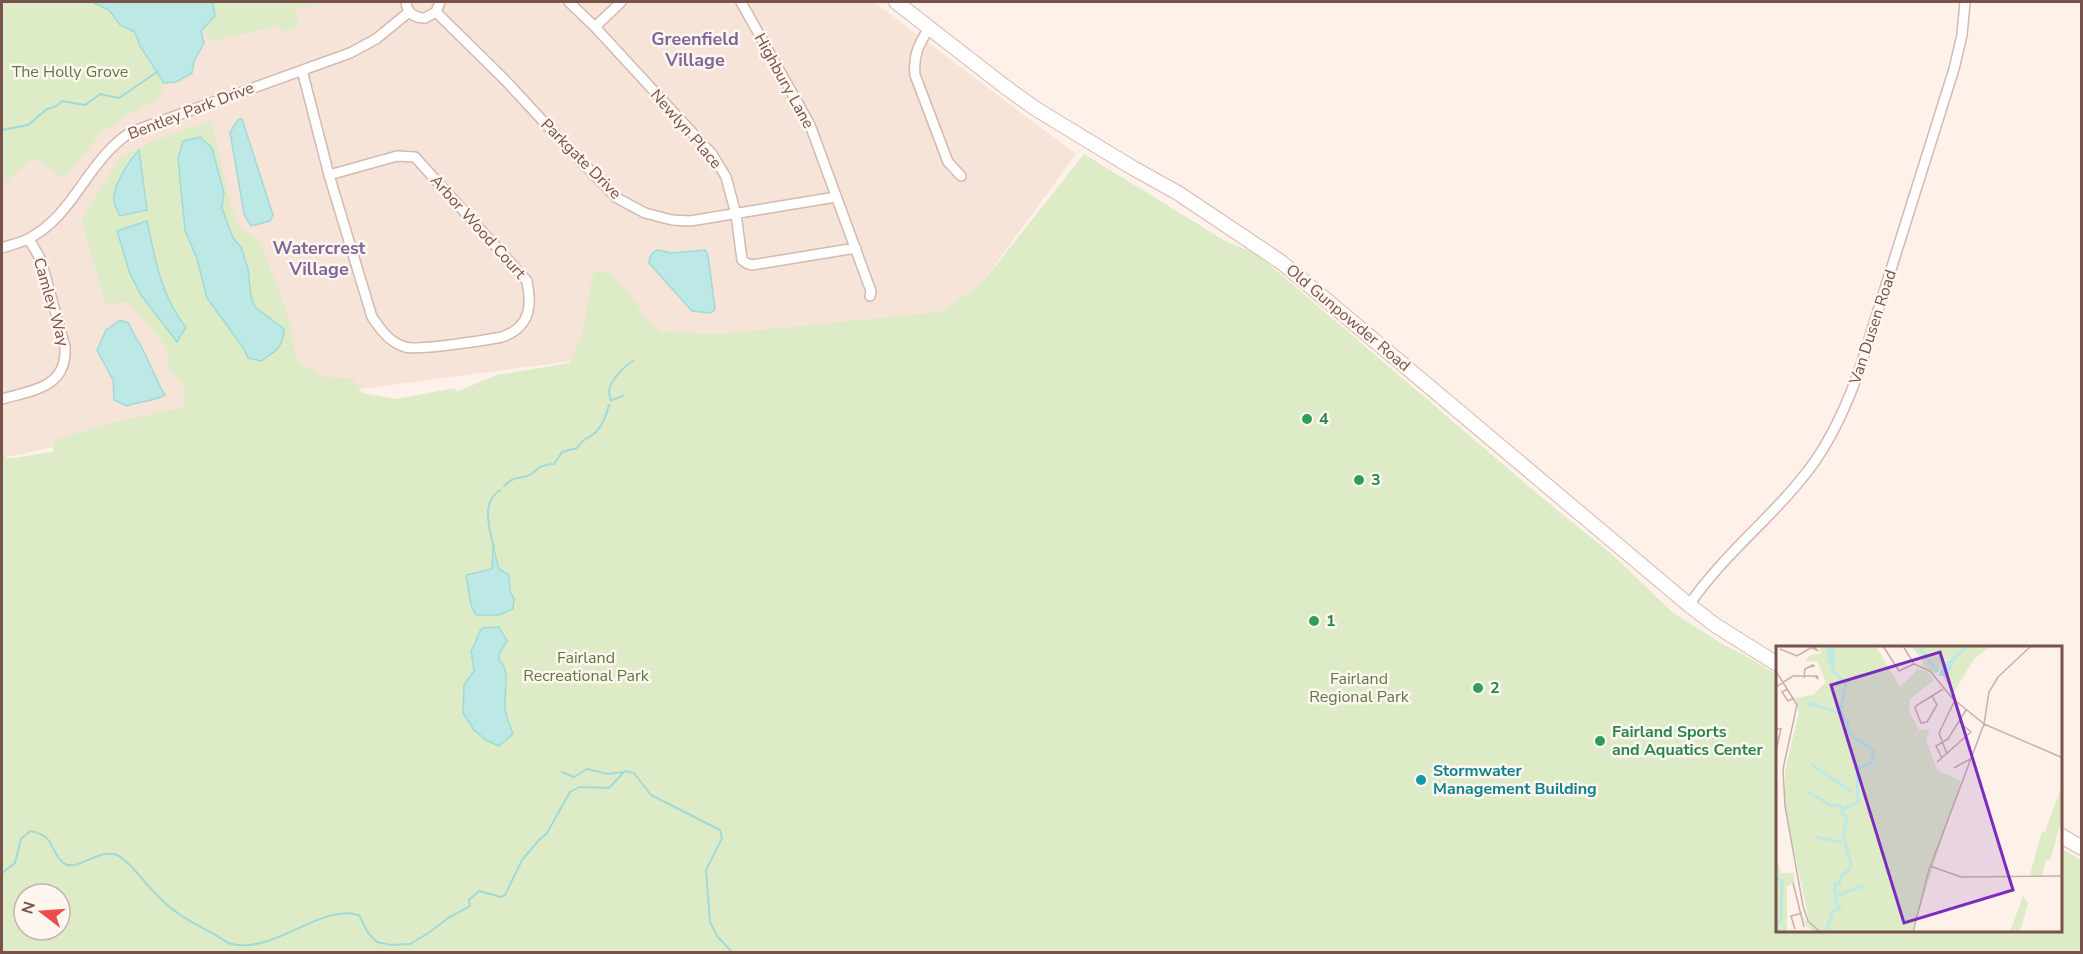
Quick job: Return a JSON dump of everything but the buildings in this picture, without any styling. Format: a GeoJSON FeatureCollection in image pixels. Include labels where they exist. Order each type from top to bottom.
{"type":"FeatureCollection","features":[{"type":"Feature","properties":{"kind":"main road","name":"Old Gunpowder Road"},"geometry":{"type":"LineString","coordinates":[[896,2],[1036,108],[1178,193],[1281,262],[1689,605],[1715,625],[1776,663]]}},
{"type":"Feature","properties":{"kind":"main road"},"geometry":{"type":"LineString","coordinates":[[2062,836],[2082,848]]}},
{"type":"Feature","properties":{"kind":"street"},"geometry":{"type":"LineString","coordinates":[[406,2],[409,12],[419,18],[431,16],[436,12],[440,2]]}},
{"type":"Feature","properties":{"kind":"street","name":"Newlyn Place"},"geometry":{"type":"LineString","coordinates":[[569,2],[595,27],[712,154],[726,177],[736,214],[742,260],[752,265],[855,248]]}},
{"type":"Feature","properties":{"kind":"street"},"geometry":{"type":"LineString","coordinates":[[595,27],[621,2]]}},
{"type":"Feature","properties":{"kind":"street","name":"Highbury Lane"},"geometry":{"type":"LineString","coordinates":[[741,2],[810,124],[871,291],[870,296]]}},
{"type":"Feature","properties":{"kind":"street","name":"Van Dusen Road"},"geometry":{"type":"LineString","coordinates":[[1689,605],[1721,564],[1803,476],[1833,434],[1843,413],[1861,365],[1954,69],[1962,35],[1965,2]]}},
{"type":"Feature","properties":{"kind":"street","name":"Bentley Park Drive"},"geometry":{"type":"LineString","coordinates":[[2,248],[29,238],[48,225],[64,210],[102,156],[111,146],[131,132],[350,52],[376,39],[409,12]]}},
{"type":"Feature","properties":{"kind":"street","name":"Parkgate Drive"},"geometry":{"type":"LineString","coordinates":[[436,12],[506,80],[617,198],[645,213],[672,220],[690,221],[836,197]]}},
{"type":"Feature","properties":{"kind":"street"},"geometry":{"type":"LineString","coordinates":[[929,28],[917,48],[914,62],[915,75],[948,162],[961,176]]}},
{"type":"Feature","properties":{"kind":"street","name":"Arbor Wood Court"},"geometry":{"type":"LineString","coordinates":[[302,70],[330,175],[372,317],[385,336],[406,347],[436,346],[504,336],[518,329],[527,317],[531,299],[527,281],[415,157],[397,156],[330,175]]}},
{"type":"Feature","properties":{"kind":"street","name":"Camley Way"},"geometry":{"type":"LineString","coordinates":[[2,399],[53,382],[66,357],[41,260],[29,238]]}},
{"type":"Feature","properties":{"kind":"shaded area"},"geometry":{"type":"Polygon","coordinates":[[[2,2],[874,2],[1076,154],[982,283],[940,312],[264,402],[2,458],[2,2]]]}},
{"type":"Feature","properties":{"kind":"green space","name":"The Holly Grove"},"geometry":{"type":"Polygon","coordinates":[[[2,2],[92,2],[109,10],[120,25],[135,32],[140,46],[164,83],[159,98],[99,135],[64,178],[33,157],[2,186],[2,2]]]}},
{"type":"Feature","properties":{"kind":"green space"},"geometry":{"type":"Polygon","coordinates":[[[213,2],[321,2],[295,10],[300,25],[285,32],[278,26],[212,41],[201,31],[215,16],[213,2]]]}},
{"type":"Feature","properties":{"kind":"green space"},"geometry":{"type":"Polygon","coordinates":[[[211,120],[232,210],[239,227],[259,239],[285,307],[298,361],[325,377],[352,378],[362,393],[397,399],[455,388],[456,392],[497,375],[570,363],[583,330],[595,271],[607,271],[638,304],[641,315],[662,332],[718,334],[940,312],[982,283],[1084,154],[1227,242],[1257,254],[1546,501],[1614,556],[1672,612],[1776,674],[1776,933],[2062,933],[2062,849],[2082,861],[2081,952],[2,952],[2,451],[6,459],[53,452],[53,441],[103,425],[184,407],[183,384],[168,369],[168,349],[128,302],[106,304],[81,221],[120,157],[144,145],[211,120]],[[139,151],[120,216],[147,209],[139,151]],[[218,174],[183,205],[185,230],[197,259],[207,298],[248,358],[284,329],[255,307],[251,296],[248,269],[241,248],[233,238],[222,208],[224,193],[218,174]]]}},
{"type":"Feature","properties":{"kind":"water"},"geometry":{"type":"Polygon","coordinates":[[[92,2],[213,2],[215,16],[201,31],[204,43],[194,61],[192,73],[176,82],[164,83],[140,46],[135,32],[120,25],[109,10],[92,2]]]}},
{"type":"Feature","properties":{"kind":"water"},"geometry":{"type":"Polygon","coordinates":[[[242,119],[273,215],[270,221],[251,226],[244,214],[230,132],[238,120],[242,119]]]}},
{"type":"Feature","properties":{"kind":"water"},"geometry":{"type":"Polygon","coordinates":[[[200,137],[212,148],[224,193],[222,208],[233,238],[241,247],[248,269],[251,296],[255,307],[284,329],[278,348],[261,361],[248,358],[207,298],[197,259],[185,230],[178,159],[183,141],[200,137]]]}},
{"type":"Feature","properties":{"kind":"water"},"geometry":{"type":"Polygon","coordinates":[[[139,150],[147,210],[120,216],[114,202],[118,181],[139,150]]]}},
{"type":"Feature","properties":{"kind":"water"},"geometry":{"type":"Polygon","coordinates":[[[147,221],[156,263],[165,290],[170,303],[186,327],[177,342],[141,295],[130,274],[117,231],[147,221]]]}},
{"type":"Feature","properties":{"kind":"water"},"geometry":{"type":"Polygon","coordinates":[[[658,250],[671,253],[705,250],[708,255],[715,309],[711,313],[692,311],[649,263],[651,255],[658,250]]]}},
{"type":"Feature","properties":{"kind":"water"},"geometry":{"type":"Polygon","coordinates":[[[120,320],[129,323],[165,395],[127,406],[114,400],[113,380],[97,350],[106,330],[120,320]]]}},
{"type":"Feature","properties":{"kind":"water"},"geometry":{"type":"Polygon","coordinates":[[[493,547],[499,569],[509,575],[510,591],[514,599],[513,609],[499,615],[476,615],[471,605],[466,575],[492,569],[493,547]]]}},
{"type":"Feature","properties":{"kind":"water"},"geometry":{"type":"Polygon","coordinates":[[[499,627],[507,641],[499,654],[499,660],[505,669],[505,709],[513,734],[499,746],[486,740],[474,730],[463,713],[464,685],[474,671],[471,651],[482,628],[499,627]]]}},
{"type":"Feature","properties":{"kind":"waterway"},"geometry":{"type":"LineString","coordinates":[[2,130],[28,125],[47,109],[57,106],[62,101],[85,105],[100,94],[119,98],[157,72]]}},
{"type":"Feature","properties":{"kind":"waterway"},"geometry":{"type":"LineString","coordinates":[[611,401],[609,391],[612,383],[633,361]]}},
{"type":"Feature","properties":{"kind":"waterway"},"geometry":{"type":"LineString","coordinates":[[612,400],[623,396]]}},
{"type":"Feature","properties":{"kind":"waterway"},"geometry":{"type":"LineString","coordinates":[[504,486],[541,467],[554,464],[562,452],[577,448],[598,429],[609,405]]}},
{"type":"Feature","properties":{"kind":"waterway"},"geometry":{"type":"LineString","coordinates":[[494,548],[488,509],[494,495],[500,490]]}},
{"type":"Feature","properties":{"kind":"waterway"},"geometry":{"type":"LineString","coordinates":[[562,772],[574,777],[587,769],[608,774],[624,772]]}},
{"type":"Feature","properties":{"kind":"waterway"},"geometry":{"type":"LineString","coordinates":[[2,873],[15,863],[21,839],[30,831],[45,836],[65,864],[76,865],[103,854],[117,855],[127,862],[175,911],[232,944],[248,945],[264,942],[329,916],[344,913],[359,915],[368,933],[377,942],[391,945],[410,944],[470,906],[469,900],[479,891],[501,897],[505,895],[522,860],[547,833],[570,792],[579,787],[609,788],[625,771],[634,773],[651,795],[720,830],[722,838],[706,870],[710,922],[717,936],[732,952]]}},
{"type":"Feature","properties":{"kind":"place","name":"4"},"geometry":{"type":"Point","coordinates":[1307,419]}},
{"type":"Feature","properties":{"kind":"place","name":"3"},"geometry":{"type":"Point","coordinates":[1359,480]}},
{"type":"Feature","properties":{"kind":"place","name":"1"},"geometry":{"type":"Point","coordinates":[1314,621]}},
{"type":"Feature","properties":{"kind":"place","name":"2"},"geometry":{"type":"Point","coordinates":[1478,688]}},
{"type":"Feature","properties":{"kind":"place","name":"Fairland Sports and Aquatics Center"},"geometry":{"type":"Point","coordinates":[1600,741]}},
{"type":"Feature","properties":{"kind":"place","name":"Stormwater Management Building"},"geometry":{"type":"Point","coordinates":[1421,780]}},
{"type":"Feature","properties":{"kind":"district","name":"Greenfield Village"},"geometry":{"type":"Point","coordinates":[695,49]}},
{"type":"Feature","properties":{"kind":"district","name":"Watercrest Village"},"geometry":{"type":"Point","coordinates":[319,258]}},
{"type":"Feature","properties":{"kind":"park label","name":"Fairland Recreational Park"},"geometry":{"type":"Point","coordinates":[586,667]}},
{"type":"Feature","properties":{"kind":"park label","name":"Fairland Regional Park"},"geometry":{"type":"Point","coordinates":[1359,688]}}]}
